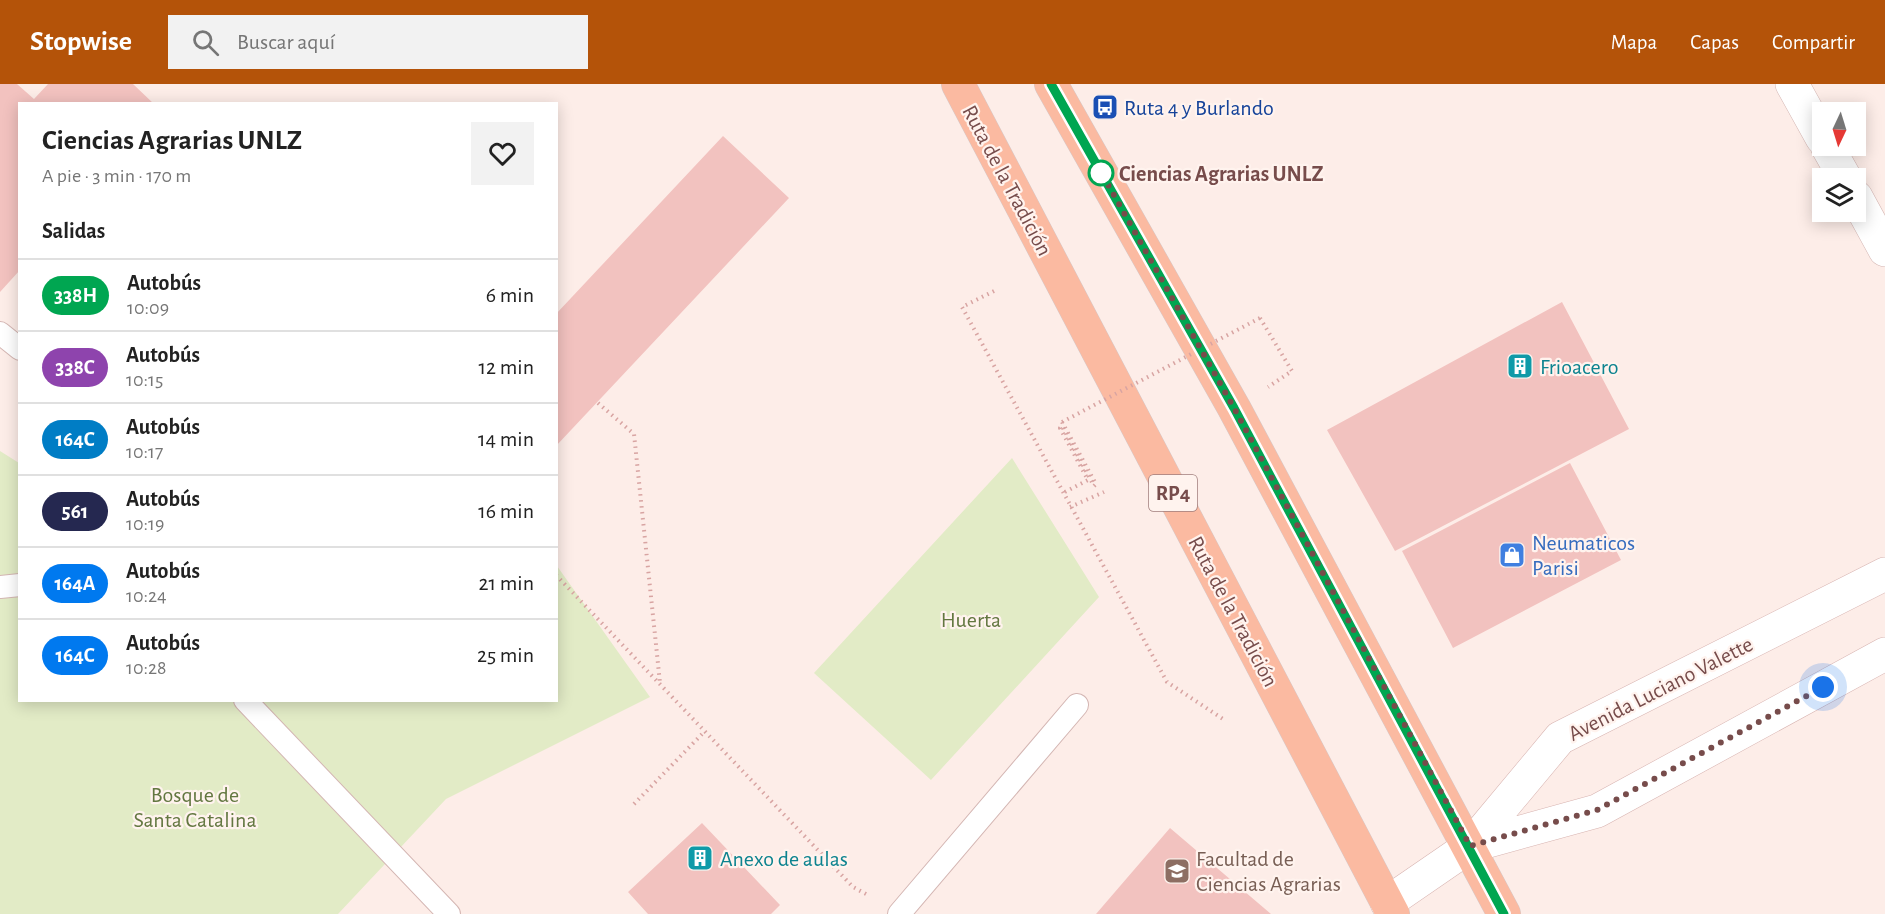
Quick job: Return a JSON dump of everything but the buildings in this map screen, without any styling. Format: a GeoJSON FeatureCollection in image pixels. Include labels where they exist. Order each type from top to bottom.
{"type":"FeatureCollection","features":[{"type":"Feature","properties":{"kind":"main road","name":"Ruta de la Tradición"},"geometry":{"type":"LineString","coordinates":[[958,84],[1390,908]]}},
{"type":"Feature","properties":{"kind":"main road"},"geometry":{"type":"LineString","coordinates":[[1051,84],[1234,408],[1470,846],[1504,914]]}},
{"type":"Feature","properties":{"kind":"main road"},"geometry":{"type":"LineString","coordinates":[[1792,84],[1812,120]]}},
{"type":"Feature","properties":{"kind":"main road"},"geometry":{"type":"LineString","coordinates":[[1866,215],[1885,250]]}},
{"type":"Feature","properties":{"kind":"main road","name":"Avenida Luciano Valette"},"geometry":{"type":"LineString","coordinates":[[1390,908],[1470,846],[1560,738],[1885,574]]}},
{"type":"Feature","properties":{"kind":"main road","name":"Avenida Luciano Valette"},"geometry":{"type":"LineString","coordinates":[[1470,846],[1597,810],[1885,654]]}},
{"type":"Feature","properties":{"kind":"lane"},"geometry":{"type":"LineString","coordinates":[[0,333],[18,347]]}},
{"type":"Feature","properties":{"kind":"lane"},"geometry":{"type":"LineString","coordinates":[[0,588],[18,585]]}},
{"type":"Feature","properties":{"kind":"lane"},"geometry":{"type":"LineString","coordinates":[[247,702],[449,914]]}},
{"type":"Feature","properties":{"kind":"lane"},"geometry":{"type":"LineString","coordinates":[[899,913],[1077,705]]}},
{"type":"Feature","properties":{"kind":"path"},"geometry":{"type":"LineString","coordinates":[[994,291],[962,307],[1167,681],[1223,719]]}},
{"type":"Feature","properties":{"kind":"path"},"geometry":{"type":"LineString","coordinates":[[1063,494],[1088,480],[1060,428],[1062,426],[1094,486],[1096,484],[1062,422],[1260,318],[1292,371],[1234,408]]}},
{"type":"Feature","properties":{"kind":"path"},"geometry":{"type":"LineString","coordinates":[[598,403],[634,434],[660,684]]}},
{"type":"Feature","properties":{"kind":"path"},"geometry":{"type":"LineString","coordinates":[[1070,507],[1104,492]]}},
{"type":"Feature","properties":{"kind":"path"},"geometry":{"type":"LineString","coordinates":[[558,577],[853,887],[899,913]]}},
{"type":"Feature","properties":{"kind":"path"},"geometry":{"type":"LineString","coordinates":[[634,804],[705,731]]}},
{"type":"Feature","properties":{"kind":"green space","name":"Bosque de Santa Catalina"},"geometry":{"type":"Polygon","coordinates":[[[0,451],[18,462],[18,702],[558,702],[558,567],[650,697],[446,799],[338,914],[0,914],[0,451]]]}},
{"type":"Feature","properties":{"kind":"green space","name":"Huerta"},"geometry":{"type":"Polygon","coordinates":[[[1012,458],[1099,597],[931,780],[814,673],[1012,458]]]}},
{"type":"Feature","properties":{"kind":"bus line","name":"338H"},"geometry":{"type":"LineString","coordinates":[[1051,84],[1234,408],[1470,846],[1504,914]]}},
{"type":"Feature","properties":{"kind":"place","name":"Ruta 4 y Burlando"},"geometry":{"type":"Point","coordinates":[1105,107]}},
{"type":"Feature","properties":{"kind":"place","name":"Ciencias Agrarias UNLZ"},"geometry":{"type":"Point","coordinates":[1101,173]}},
{"type":"Feature","properties":{"kind":"place","name":"Frioacero"},"geometry":{"type":"Point","coordinates":[1520,366]}},
{"type":"Feature","properties":{"kind":"place","name":"Neumaticos Parisi"},"geometry":{"type":"Point","coordinates":[1512,555]}},
{"type":"Feature","properties":{"kind":"place","name":"Anexo de aulas"},"geometry":{"type":"Point","coordinates":[700,858]}},
{"type":"Feature","properties":{"kind":"place","name":"Facultad de Ciencias Agrarias"},"geometry":{"type":"Point","coordinates":[1177,871]}},
{"type":"Feature","properties":{"kind":"route"},"geometry":{"type":"LineString","coordinates":[[1101,173],[1097,165],[1234,408],[1470,846],[1597,810],[1823,687]]}}]}
